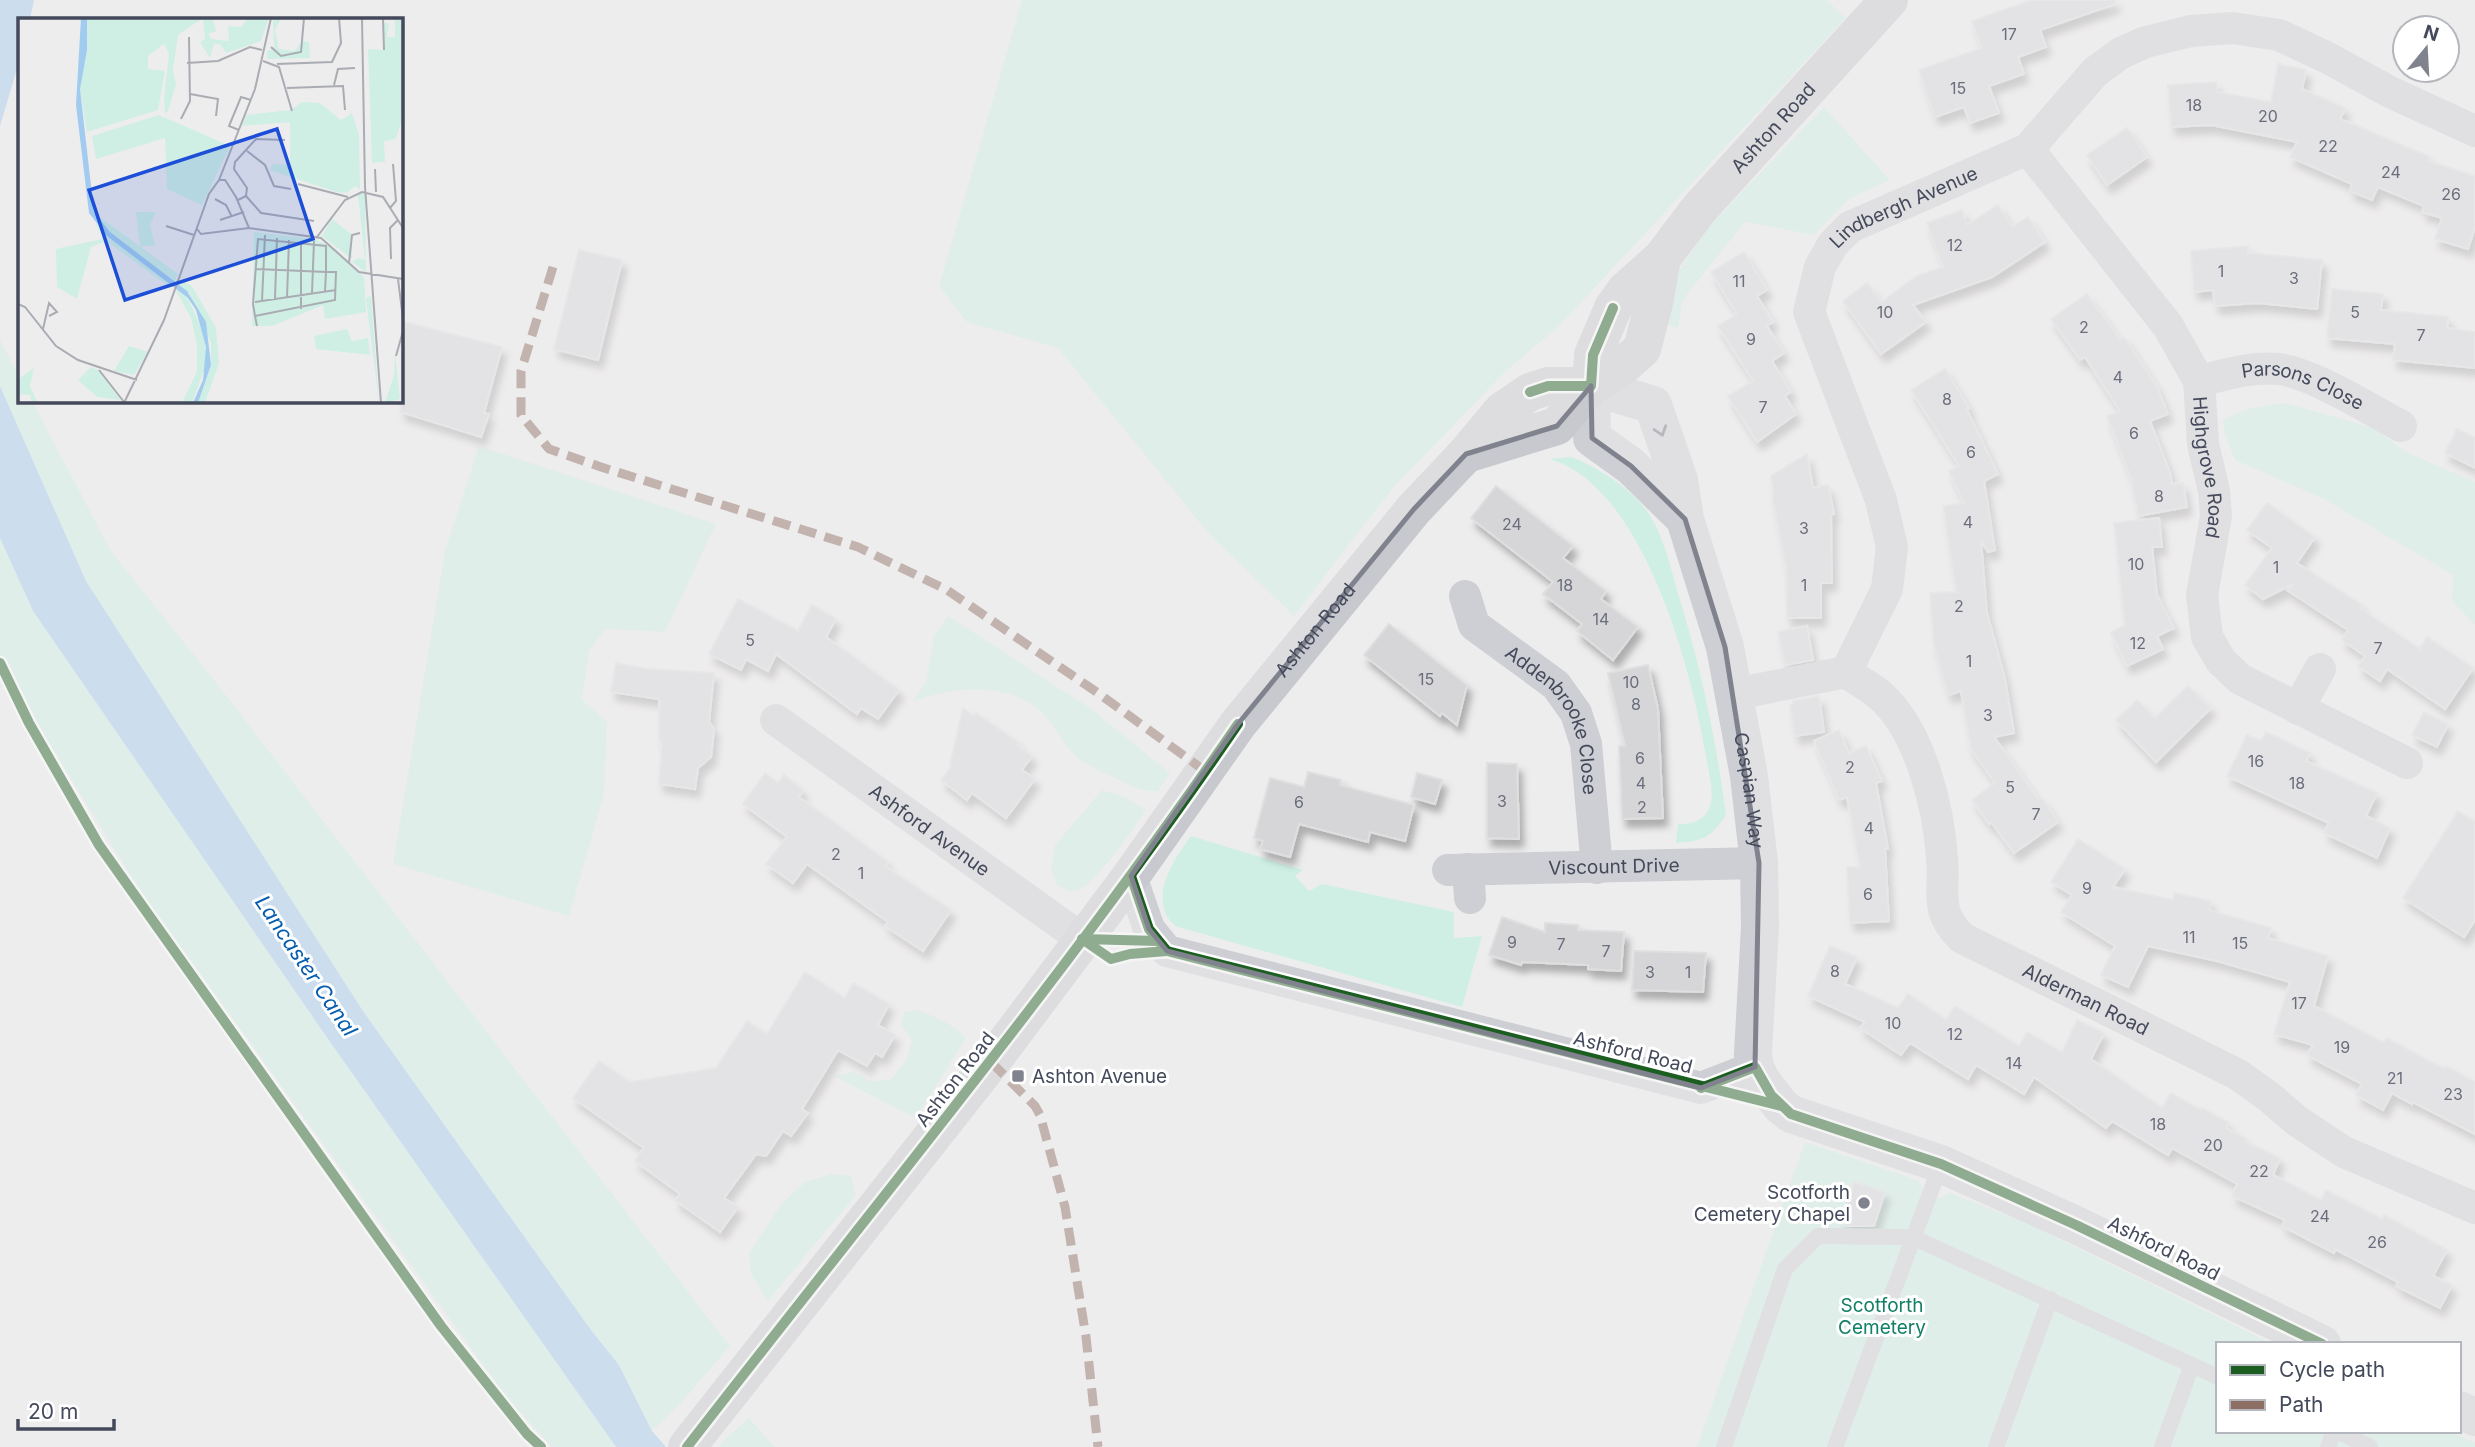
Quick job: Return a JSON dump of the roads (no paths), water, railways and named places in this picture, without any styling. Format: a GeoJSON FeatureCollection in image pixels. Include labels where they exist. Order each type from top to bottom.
{"type":"FeatureCollection","features":[{"type":"Feature","properties":{"kind":"main road","name":"Ashton Road"},"geometry":{"type":"LineString","coordinates":[[695,1437],[999,1052],[1130,876],[1238,724],[1414,509],[1466,454],[1557,426],[1591,386],[1624,366],[1642,349],[1662,258],[1699,209],[1889,0]]}},
{"type":"Feature","properties":{"kind":"street","name":"Lindbergh Avenue"},"geometry":{"type":"LineString","coordinates":[[1846,671],[1886,589],[1892,547],[1881,499],[1809,312],[1820,267],[1833,244],[1850,227],[2028,149],[2095,72],[2121,53],[2146,41],[2180,34],[2232,28],[2279,36],[2475,131]]}},
{"type":"Feature","properties":{"kind":"street","name":"Highgrove Road"},"geometry":{"type":"LineString","coordinates":[[2028,149],[2168,326],[2199,381],[2203,444],[2214,491],[2216,516],[2202,595],[2207,637],[2221,661],[2240,679],[2407,763]]}},
{"type":"Feature","properties":{"kind":"street","name":"Parsons Close"},"geometry":{"type":"LineString","coordinates":[[2199,381],[2246,369],[2280,369],[2314,381],[2402,426]]}},
{"type":"Feature","properties":{"kind":"street","name":"Caspian Way"},"geometry":{"type":"LineString","coordinates":[[1685,519],[1631,466],[1592,438],[1591,386],[1653,405],[1679,480],[1685,519],[1712,603],[1735,694],[1749,776],[1759,863],[1760,927],[1753,1054],[1755,1067]]}},
{"type":"Feature","properties":{"kind":"street","name":"Addenbrooke Close"},"geometry":{"type":"LineString","coordinates":[[1465,596],[1474,625],[1556,685],[1576,713],[1586,744],[1597,868]]}},
{"type":"Feature","properties":{"kind":"street"},"geometry":{"type":"LineString","coordinates":[[2298,709],[2320,668]]}},
{"type":"Feature","properties":{"kind":"street"},"geometry":{"type":"LineString","coordinates":[[1735,694],[1846,671]]}},
{"type":"Feature","properties":{"kind":"street","name":"Alderman Road"},"geometry":{"type":"LineString","coordinates":[[1846,671],[1882,697],[1912,736],[1931,790],[1942,858],[1943,907],[1948,924],[1962,938],[2236,1074],[2268,1096],[2297,1121],[2344,1152],[2475,1208]]}},
{"type":"Feature","properties":{"kind":"street","name":"Ashford Avenue"},"geometry":{"type":"LineString","coordinates":[[776,720],[1082,939]]}},
{"type":"Feature","properties":{"kind":"street","name":"Viscount Drive"},"geometry":{"type":"LineString","coordinates":[[1462,879],[1597,868],[1759,863]]}},
{"type":"Feature","properties":{"kind":"street","name":"Ashford Road"},"geometry":{"type":"LineString","coordinates":[[1130,876],[1149,929],[1167,951],[1701,1088],[1755,1067],[1771,1095],[1791,1114],[1941,1164],[2076,1225],[2318,1342]]}},
{"type":"Feature","properties":{"kind":"lane"},"geometry":{"type":"LineString","coordinates":[[1835,1447],[1941,1164]]}},
{"type":"Feature","properties":{"kind":"lane"},"geometry":{"type":"LineString","coordinates":[[1724,1447],[1785,1269],[1818,1236],[1912,1237],[2216,1376]]}},
{"type":"Feature","properties":{"kind":"lane"},"geometry":{"type":"LineString","coordinates":[[1996,1447],[2050,1299]]}},
{"type":"Feature","properties":{"kind":"lane"},"geometry":{"type":"LineString","coordinates":[[2162,1447],[2192,1365]]}},
{"type":"Feature","properties":{"kind":"lane"},"geometry":{"type":"LineString","coordinates":[[2339,1433],[2370,1447]]}},
{"type":"Feature","properties":{"kind":"water"},"geometry":{"type":"Polygon","coordinates":[[[0,0],[34,0],[30,18],[18,18],[18,65],[0,126],[0,0]]]}},
{"type":"Feature","properties":{"kind":"water","name":"Lancaster Canal"},"geometry":{"type":"Polygon","coordinates":[[[0,386],[86,581],[363,1011],[591,1330],[619,1365],[652,1431],[666,1447],[616,1447],[328,1039],[33,611],[0,538],[0,386]]]}},
{"type":"Feature","properties":{"kind":"place","name":"Ashton Avenue"},"geometry":{"type":"Point","coordinates":[1018,1076]}},
{"type":"Feature","properties":{"kind":"place","name":"Scotforth Cemetery Chapel"},"geometry":{"type":"Point","coordinates":[1864,1203]}},
{"type":"Feature","properties":{"kind":"park label","name":"Scotforth Cemetery"},"geometry":{"type":"Point","coordinates":[1882,1316]}}]}
